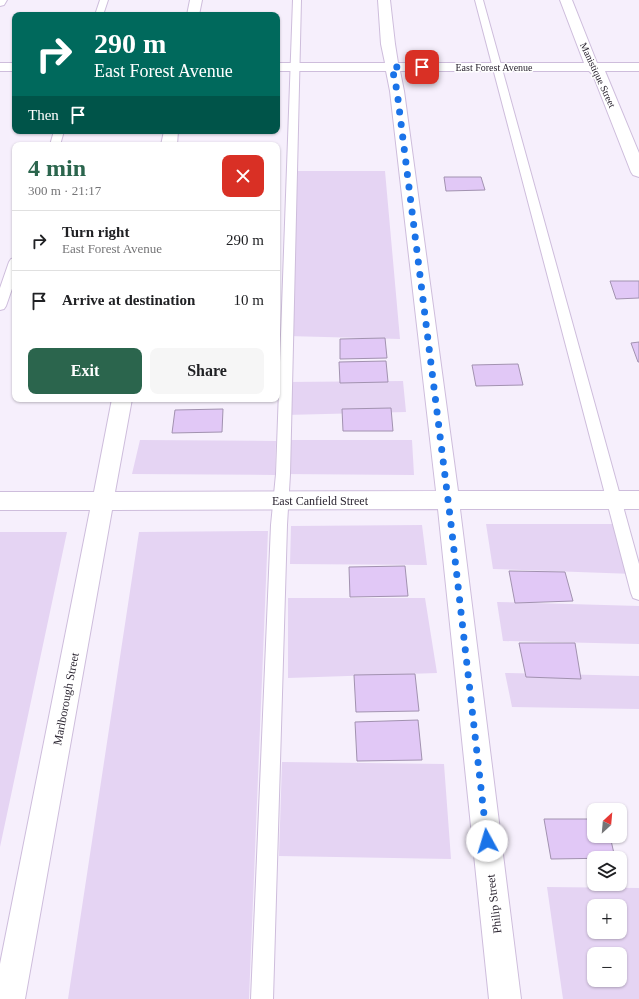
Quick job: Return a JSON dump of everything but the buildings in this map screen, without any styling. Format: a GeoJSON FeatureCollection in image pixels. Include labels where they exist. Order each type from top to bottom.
{"type":"FeatureCollection","features":[{"type":"Feature","properties":{"kind":"street"},"geometry":{"type":"LineString","coordinates":[[194,12],[196,0]]}},
{"type":"Feature","properties":{"kind":"street","name":"Philip Street"},"geometry":{"type":"LineString","coordinates":[[384,0],[388,44],[397,91],[448,500],[505,999]]}},
{"type":"Feature","properties":{"kind":"street","name":"Manistique Street"},"geometry":{"type":"LineString","coordinates":[[566,0],[592,67],[599,73],[639,172]]}},
{"type":"Feature","properties":{"kind":"street"},"geometry":{"type":"LineString","coordinates":[[0,67],[12,67]]}},
{"type":"Feature","properties":{"kind":"street","name":"East Forest Avenue"},"geometry":{"type":"LineString","coordinates":[[280,67],[639,67]]}},
{"type":"Feature","properties":{"kind":"street","name":"Marlborough Street"},"geometry":{"type":"LineString","coordinates":[[9,999],[121,402]]}},
{"type":"Feature","properties":{"kind":"street","name":"East Canfield Street"},"geometry":{"type":"LineString","coordinates":[[0,501],[639,500]]}},
{"type":"Feature","properties":{"kind":"lane"},"geometry":{"type":"LineString","coordinates":[[100,12],[104,0]]}},
{"type":"Feature","properties":{"kind":"lane"},"geometry":{"type":"LineString","coordinates":[[262,999],[282,501],[297,0]]}},
{"type":"Feature","properties":{"kind":"lane"},"geometry":{"type":"LineString","coordinates":[[479,0],[639,593]]}},
{"type":"Feature","properties":{"kind":"lane"},"geometry":{"type":"LineString","coordinates":[[0,306],[12,271]]}},
{"type":"Feature","properties":{"kind":"shaded area"},"geometry":{"type":"Polygon","coordinates":[[[298,171],[385,171],[400,339],[287,336],[298,171]]]}},
{"type":"Feature","properties":{"kind":"shaded area"},"geometry":{"type":"Polygon","coordinates":[[[403,381],[406,412],[285,415],[286,382],[403,381]]]}},
{"type":"Feature","properties":{"kind":"shaded area"},"geometry":{"type":"Polygon","coordinates":[[[140,440],[276,441],[275,475],[132,474],[140,440]]]}},
{"type":"Feature","properties":{"kind":"shaded area"},"geometry":{"type":"Polygon","coordinates":[[[287,440],[412,440],[414,475],[283,474],[287,440]]]}},
{"type":"Feature","properties":{"kind":"shaded area"},"geometry":{"type":"Polygon","coordinates":[[[486,524],[621,524],[634,574],[493,569],[486,524]]]}},
{"type":"Feature","properties":{"kind":"shaded area"},"geometry":{"type":"Polygon","coordinates":[[[422,525],[427,565],[290,564],[291,526],[422,525]]]}},
{"type":"Feature","properties":{"kind":"shaded area"},"geometry":{"type":"Polygon","coordinates":[[[268,531],[249,999],[68,999],[139,532],[268,531]]]}},
{"type":"Feature","properties":{"kind":"shaded area"},"geometry":{"type":"Polygon","coordinates":[[[0,532],[67,532],[0,847],[0,532]]]}},
{"type":"Feature","properties":{"kind":"shaded area"},"geometry":{"type":"Polygon","coordinates":[[[288,598],[425,598],[437,673],[288,678],[288,598]]]}},
{"type":"Feature","properties":{"kind":"shaded area"},"geometry":{"type":"Polygon","coordinates":[[[497,602],[639,606],[639,644],[503,641],[497,602]]]}},
{"type":"Feature","properties":{"kind":"shaded area"},"geometry":{"type":"Polygon","coordinates":[[[505,673],[639,676],[639,709],[512,707],[505,673]]]}},
{"type":"Feature","properties":{"kind":"shaded area"},"geometry":{"type":"Polygon","coordinates":[[[282,762],[444,764],[451,859],[279,856],[282,762]]]}},
{"type":"Feature","properties":{"kind":"shaded area"},"geometry":{"type":"Polygon","coordinates":[[[547,887],[587,887],[587,891],[627,891],[627,888],[639,888],[639,999],[563,999],[547,887]]]}},
{"type":"Feature","properties":{"kind":"route"},"geometry":{"type":"LineString","coordinates":[[422,67],[392,67],[397,91],[448,500],[487,841]]}}]}
